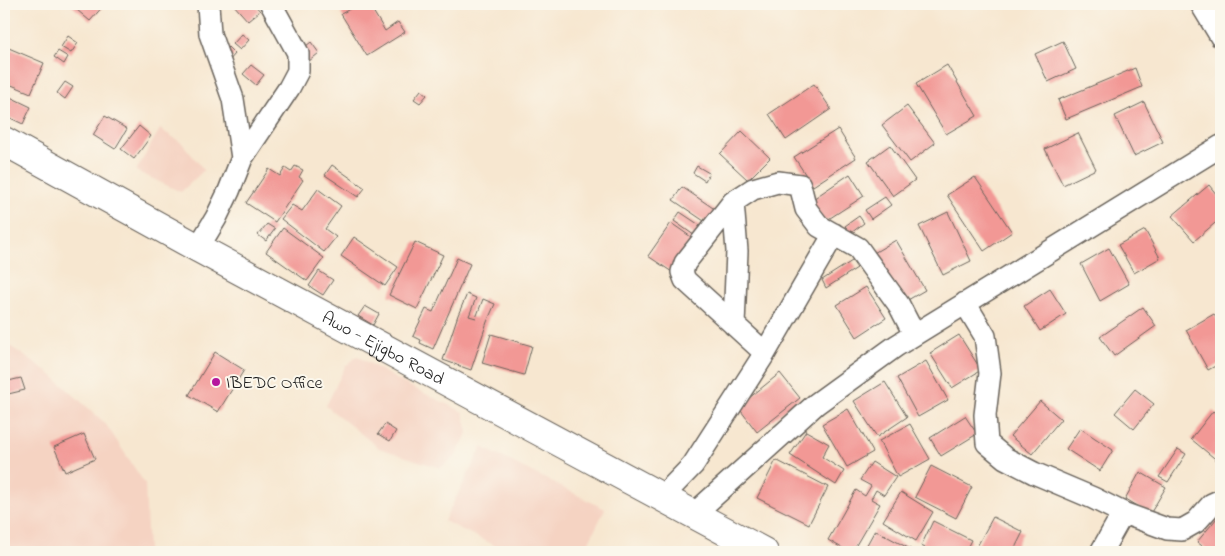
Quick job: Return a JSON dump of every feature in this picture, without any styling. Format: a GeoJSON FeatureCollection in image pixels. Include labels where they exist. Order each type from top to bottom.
{"type":"FeatureCollection","features":[{"type":"Feature","properties":{"kind":"main road","name":"Awo - Ejigbo Road"},"geometry":{"type":"LineString","coordinates":[[4,141],[198,248],[764,552]]}},
{"type":"Feature","properties":{"kind":"street"},"geometry":{"type":"LineString","coordinates":[[208,4],[210,34],[233,99],[242,158]]}},
{"type":"Feature","properties":{"kind":"street"},"geometry":{"type":"LineString","coordinates":[[198,248],[216,218],[242,158],[289,88],[298,71],[298,53],[271,4]]}},
{"type":"Feature","properties":{"kind":"street"},"geometry":{"type":"LineString","coordinates":[[1201,4],[1221,37]]}},
{"type":"Feature","properties":{"kind":"street"},"geometry":{"type":"LineString","coordinates":[[694,514],[816,404],[896,346],[1221,146]]}},
{"type":"Feature","properties":{"kind":"street"},"geometry":{"type":"LineString","coordinates":[[765,353],[685,280],[682,272],[685,263],[733,202],[753,189],[778,182],[800,185],[806,209],[820,226],[858,248],[899,306],[914,334]]}},
{"type":"Feature","properties":{"kind":"street"},"geometry":{"type":"LineString","coordinates":[[733,202],[736,251],[734,325]]}},
{"type":"Feature","properties":{"kind":"street"},"geometry":{"type":"LineString","coordinates":[[662,497],[692,465],[765,353],[834,234]]}},
{"type":"Feature","properties":{"kind":"street"},"geometry":{"type":"LineString","coordinates":[[965,303],[984,336],[990,373],[985,415],[987,443],[1005,458],[1124,513],[1167,529],[1182,530],[1196,522],[1212,504],[1221,500]]}},
{"type":"Feature","properties":{"kind":"street"},"geometry":{"type":"LineString","coordinates":[[1101,552],[1124,513]]}},
{"type":"Feature","properties":{"kind":"shaded area"},"geometry":{"type":"Polygon","coordinates":[[[160,129],[182,143],[204,170],[181,192],[136,171],[160,129]]]}},
{"type":"Feature","properties":{"kind":"shaded area"},"geometry":{"type":"Polygon","coordinates":[[[4,342],[48,372],[105,423],[145,484],[148,552],[4,552],[4,342]]]}},
{"type":"Feature","properties":{"kind":"shaded area"},"geometry":{"type":"Polygon","coordinates":[[[357,356],[403,383],[463,412],[468,432],[455,457],[440,468],[379,448],[326,406],[345,367],[357,356]]]}},
{"type":"Feature","properties":{"kind":"shaded area"},"geometry":{"type":"Polygon","coordinates":[[[482,447],[605,509],[584,552],[508,552],[444,521],[482,447]]]}},
{"type":"Feature","properties":{"kind":"building"},"geometry":{"type":"Polygon","coordinates":[[[70,4],[105,4],[90,21],[70,4]]]}},
{"type":"Feature","properties":{"kind":"building"},"geometry":{"type":"Polygon","coordinates":[[[233,4],[254,4],[260,11],[248,21],[233,4]]]}},
{"type":"Feature","properties":{"kind":"building"},"geometry":{"type":"Polygon","coordinates":[[[358,4],[385,4],[373,11],[385,31],[398,22],[405,32],[367,56],[341,14],[358,4]]]}},
{"type":"Feature","properties":{"kind":"building"},"geometry":{"type":"Polygon","coordinates":[[[242,34],[249,40],[240,50],[233,44],[242,34]]]}},
{"type":"Feature","properties":{"kind":"building"},"geometry":{"type":"Polygon","coordinates":[[[68,36],[78,43],[71,53],[61,47],[68,36]]]}},
{"type":"Feature","properties":{"kind":"building"},"geometry":{"type":"Polygon","coordinates":[[[1063,41],[1076,69],[1048,82],[1035,54],[1063,41]]]}},
{"type":"Feature","properties":{"kind":"building"},"geometry":{"type":"Polygon","coordinates":[[[311,42],[319,53],[308,62],[300,51],[311,42]]]}},
{"type":"Feature","properties":{"kind":"building"},"geometry":{"type":"Polygon","coordinates":[[[4,46],[44,63],[31,93],[4,82],[4,46]]]}},
{"type":"Feature","properties":{"kind":"building"},"geometry":{"type":"Polygon","coordinates":[[[228,47],[235,54],[229,61],[221,54],[228,47]]]}},
{"type":"Feature","properties":{"kind":"building"},"geometry":{"type":"Polygon","coordinates":[[[58,51],[68,57],[64,64],[54,57],[58,51]]]}},
{"type":"Feature","properties":{"kind":"building"},"geometry":{"type":"Polygon","coordinates":[[[251,65],[264,75],[256,85],[243,74],[251,65]]]}},
{"type":"Feature","properties":{"kind":"building"},"geometry":{"type":"Polygon","coordinates":[[[947,65],[977,116],[946,134],[916,84],[947,65]]]}},
{"type":"Feature","properties":{"kind":"building"},"geometry":{"type":"Polygon","coordinates":[[[1135,68],[1142,87],[1066,119],[1058,100],[1135,68]]]}},
{"type":"Feature","properties":{"kind":"building"},"geometry":{"type":"Polygon","coordinates":[[[65,82],[73,87],[65,99],[57,93],[65,82]]]}},
{"type":"Feature","properties":{"kind":"building"},"geometry":{"type":"Polygon","coordinates":[[[814,84],[831,109],[786,140],[769,114],[814,84]]]}},
{"type":"Feature","properties":{"kind":"building"},"geometry":{"type":"Polygon","coordinates":[[[421,90],[427,95],[420,103],[414,99],[421,90]]]}},
{"type":"Feature","properties":{"kind":"building"},"geometry":{"type":"Polygon","coordinates":[[[6,95],[31,107],[23,124],[4,115],[6,95]]]}},
{"type":"Feature","properties":{"kind":"building"},"geometry":{"type":"Polygon","coordinates":[[[1144,102],[1163,142],[1134,156],[1115,116],[1144,102]]]}},
{"type":"Feature","properties":{"kind":"building"},"geometry":{"type":"Polygon","coordinates":[[[907,106],[935,143],[910,162],[882,125],[907,106]]]}},
{"type":"Feature","properties":{"kind":"building"},"geometry":{"type":"Polygon","coordinates":[[[105,116],[127,129],[115,149],[93,135],[105,116]]]}},
{"type":"Feature","properties":{"kind":"building"},"geometry":{"type":"Polygon","coordinates":[[[139,126],[151,136],[134,159],[121,149],[139,126]]]}},
{"type":"Feature","properties":{"kind":"building"},"geometry":{"type":"Polygon","coordinates":[[[838,129],[856,158],[813,186],[794,157],[838,129]]]}},
{"type":"Feature","properties":{"kind":"building"},"geometry":{"type":"Polygon","coordinates":[[[742,131],[770,158],[748,180],[720,154],[742,131]]]}},
{"type":"Feature","properties":{"kind":"building"},"geometry":{"type":"Polygon","coordinates":[[[1078,133],[1096,169],[1063,185],[1045,149],[1078,133]]]}},
{"type":"Feature","properties":{"kind":"building"},"geometry":{"type":"Polygon","coordinates":[[[890,145],[915,180],[893,196],[868,161],[890,145]]]}},
{"type":"Feature","properties":{"kind":"building"},"geometry":{"type":"Polygon","coordinates":[[[332,165],[365,188],[358,197],[325,175],[332,165]]]}},
{"type":"Feature","properties":{"kind":"building"},"geometry":{"type":"Polygon","coordinates":[[[295,166],[303,170],[299,177],[303,180],[275,222],[246,203],[269,169],[280,176],[285,168],[291,172],[295,166]]]}},
{"type":"Feature","properties":{"kind":"building"},"geometry":{"type":"Polygon","coordinates":[[[697,166],[709,173],[705,181],[693,173],[697,166]]]}},
{"type":"Feature","properties":{"kind":"building"},"geometry":{"type":"Polygon","coordinates":[[[850,174],[864,196],[824,222],[810,201],[850,174]]]}},
{"type":"Feature","properties":{"kind":"building"},"geometry":{"type":"Polygon","coordinates":[[[975,177],[1012,232],[984,251],[947,195],[975,177]]]}},
{"type":"Feature","properties":{"kind":"building"},"geometry":{"type":"Polygon","coordinates":[[[1209,185],[1221,200],[1221,218],[1194,241],[1172,216],[1209,185]]]}},
{"type":"Feature","properties":{"kind":"building"},"geometry":{"type":"Polygon","coordinates":[[[682,187],[716,210],[707,223],[673,200],[682,187]]]}},
{"type":"Feature","properties":{"kind":"building"},"geometry":{"type":"Polygon","coordinates":[[[318,189],[341,206],[325,229],[336,237],[324,252],[281,219],[292,205],[302,211],[318,189]]]}},
{"type":"Feature","properties":{"kind":"building"},"geometry":{"type":"Polygon","coordinates":[[[885,197],[891,205],[871,219],[865,210],[885,197]]]}},
{"type":"Feature","properties":{"kind":"building"},"geometry":{"type":"Polygon","coordinates":[[[680,212],[704,228],[698,238],[674,221],[680,212]]]}},
{"type":"Feature","properties":{"kind":"building"},"geometry":{"type":"Polygon","coordinates":[[[948,212],[971,261],[943,275],[919,226],[948,212]]]}},
{"type":"Feature","properties":{"kind":"building"},"geometry":{"type":"Polygon","coordinates":[[[859,216],[864,223],[851,233],[845,226],[859,216]]]}},
{"type":"Feature","properties":{"kind":"building"},"geometry":{"type":"Polygon","coordinates":[[[671,223],[694,239],[672,272],[648,256],[671,223]]]}},
{"type":"Feature","properties":{"kind":"building"},"geometry":{"type":"Polygon","coordinates":[[[267,224],[275,229],[266,241],[258,235],[267,224]]]}},
{"type":"Feature","properties":{"kind":"building"},"geometry":{"type":"Polygon","coordinates":[[[283,228],[324,258],[307,281],[266,252],[283,228]]]}},
{"type":"Feature","properties":{"kind":"building"},"geometry":{"type":"Polygon","coordinates":[[[1145,230],[1160,258],[1134,273],[1118,245],[1145,230]]]}},
{"type":"Feature","properties":{"kind":"building"},"geometry":{"type":"Polygon","coordinates":[[[354,237],[398,267],[385,286],[341,256],[354,237]]]}},
{"type":"Feature","properties":{"kind":"building"},"geometry":{"type":"Polygon","coordinates":[[[896,240],[925,290],[901,304],[872,254],[896,240]]]}},
{"type":"Feature","properties":{"kind":"building"},"geometry":{"type":"Polygon","coordinates":[[[415,242],[443,255],[417,309],[389,295],[415,242]]]}},
{"type":"Feature","properties":{"kind":"building"},"geometry":{"type":"Polygon","coordinates":[[[1109,248],[1129,284],[1100,301],[1081,264],[1109,248]]]}},
{"type":"Feature","properties":{"kind":"building"},"geometry":{"type":"Polygon","coordinates":[[[457,258],[470,264],[433,349],[420,343],[421,340],[413,336],[426,309],[433,312],[457,258]]]}},
{"type":"Feature","properties":{"kind":"building"},"geometry":{"type":"Polygon","coordinates":[[[852,261],[857,268],[826,288],[822,280],[852,261]]]}},
{"type":"Feature","properties":{"kind":"building"},"geometry":{"type":"Polygon","coordinates":[[[319,271],[333,280],[323,295],[309,286],[319,271]]]}},
{"type":"Feature","properties":{"kind":"building"},"geometry":{"type":"Polygon","coordinates":[[[866,287],[886,318],[857,337],[837,305],[866,287]]]}},
{"type":"Feature","properties":{"kind":"building"},"geometry":{"type":"Polygon","coordinates":[[[1050,289],[1066,314],[1040,331],[1024,306],[1050,289]]]}},
{"type":"Feature","properties":{"kind":"building"},"geometry":{"type":"Polygon","coordinates":[[[467,294],[476,298],[469,316],[476,318],[483,299],[495,304],[471,370],[443,360],[467,294]]]}},
{"type":"Feature","properties":{"kind":"building"},"geometry":{"type":"Polygon","coordinates":[[[365,306],[379,314],[373,325],[358,316],[365,306]]]}},
{"type":"Feature","properties":{"kind":"building"},"geometry":{"type":"Polygon","coordinates":[[[1143,307],[1156,326],[1114,356],[1100,337],[1143,307]]]}},
{"type":"Feature","properties":{"kind":"building"},"geometry":{"type":"Polygon","coordinates":[[[1214,314],[1221,327],[1221,363],[1208,370],[1186,330],[1214,314]]]}},
{"type":"Feature","properties":{"kind":"building"},"geometry":{"type":"Polygon","coordinates":[[[491,334],[532,346],[524,375],[482,363],[491,334]]]}},
{"type":"Feature","properties":{"kind":"building"},"geometry":{"type":"Polygon","coordinates":[[[959,335],[981,370],[952,388],[930,353],[959,335]]]}},
{"type":"Feature","properties":{"kind":"building","name":"IBEDC Office"},"geometry":{"type":"Polygon","coordinates":[[[215,352],[244,370],[218,412],[189,395],[215,352]]]}},
{"type":"Feature","properties":{"kind":"building"},"geometry":{"type":"Polygon","coordinates":[[[926,361],[948,400],[918,417],[897,378],[926,361]]]}},
{"type":"Feature","properties":{"kind":"building"},"geometry":{"type":"Polygon","coordinates":[[[780,373],[800,398],[757,432],[738,407],[780,373]]]}},
{"type":"Feature","properties":{"kind":"building"},"geometry":{"type":"Polygon","coordinates":[[[21,378],[25,390],[4,395],[4,382],[21,378]]]}},
{"type":"Feature","properties":{"kind":"building"},"geometry":{"type":"Polygon","coordinates":[[[885,382],[907,417],[877,437],[854,401],[885,382]]]}},
{"type":"Feature","properties":{"kind":"building"},"geometry":{"type":"Polygon","coordinates":[[[1135,389],[1154,404],[1134,429],[1115,413],[1135,389]]]}},
{"type":"Feature","properties":{"kind":"building"},"geometry":{"type":"Polygon","coordinates":[[[1040,401],[1061,419],[1032,454],[1010,436],[1040,401]]]}},
{"type":"Feature","properties":{"kind":"building"},"geometry":{"type":"Polygon","coordinates":[[[848,409],[873,452],[847,467],[822,424],[848,409]]]}},
{"type":"Feature","properties":{"kind":"building"},"geometry":{"type":"Polygon","coordinates":[[[1213,411],[1221,418],[1221,459],[1219,462],[1191,439],[1213,411]]]}},
{"type":"Feature","properties":{"kind":"building"},"geometry":{"type":"Polygon","coordinates":[[[965,416],[977,434],[941,456],[930,438],[965,416]]]}},
{"type":"Feature","properties":{"kind":"building"},"geometry":{"type":"Polygon","coordinates":[[[385,424],[396,431],[390,441],[378,434],[385,424]]]}},
{"type":"Feature","properties":{"kind":"building"},"geometry":{"type":"Polygon","coordinates":[[[910,424],[930,459],[898,477],[879,441],[910,424]]]}},
{"type":"Feature","properties":{"kind":"building"},"geometry":{"type":"Polygon","coordinates":[[[1080,428],[1113,450],[1100,471],[1066,449],[1080,428]]]}},
{"type":"Feature","properties":{"kind":"building"},"geometry":{"type":"Polygon","coordinates":[[[806,431],[829,444],[822,457],[844,471],[836,485],[790,455],[806,431]]]}},
{"type":"Feature","properties":{"kind":"building"},"geometry":{"type":"Polygon","coordinates":[[[84,434],[95,459],[65,472],[54,447],[84,434]]]}},
{"type":"Feature","properties":{"kind":"building"},"geometry":{"type":"Polygon","coordinates":[[[1178,449],[1186,454],[1168,482],[1159,477],[1178,449]]]}},
{"type":"Feature","properties":{"kind":"building"},"geometry":{"type":"Polygon","coordinates":[[[776,460],[828,487],[809,524],[757,498],[776,460]]]}},
{"type":"Feature","properties":{"kind":"building"},"geometry":{"type":"Polygon","coordinates":[[[872,462],[896,477],[884,495],[876,490],[871,499],[880,504],[852,552],[849,552],[828,540],[856,490],[865,496],[871,486],[860,480],[872,462]]]}},
{"type":"Feature","properties":{"kind":"building"},"geometry":{"type":"Polygon","coordinates":[[[931,466],[972,487],[956,518],[915,497],[931,466]]]}},
{"type":"Feature","properties":{"kind":"building"},"geometry":{"type":"Polygon","coordinates":[[[1140,472],[1166,487],[1150,514],[1125,499],[1140,472]]]}},
{"type":"Feature","properties":{"kind":"building"},"geometry":{"type":"Polygon","coordinates":[[[901,492],[933,512],[916,541],[883,521],[901,492]]]}},
{"type":"Feature","properties":{"kind":"building"},"geometry":{"type":"Polygon","coordinates":[[[993,517],[1023,532],[1013,552],[974,552],[993,517]]]}},
{"type":"Feature","properties":{"kind":"building"},"geometry":{"type":"Polygon","coordinates":[[[1217,518],[1221,521],[1221,552],[1210,552],[1197,542],[1217,518]]]}},
{"type":"Feature","properties":{"kind":"building"},"geometry":{"type":"Polygon","coordinates":[[[933,521],[971,540],[965,552],[934,552],[921,546],[933,521]]]}},
{"type":"Feature","properties":{"kind":"building"},"geometry":{"type":"Polygon","coordinates":[[[875,530],[912,550],[910,552],[863,552],[875,530]]]}},
{"type":"Feature","properties":{"kind":"place","name":"IBEDC Office"},"geometry":{"type":"Point","coordinates":[216,382]}}]}
